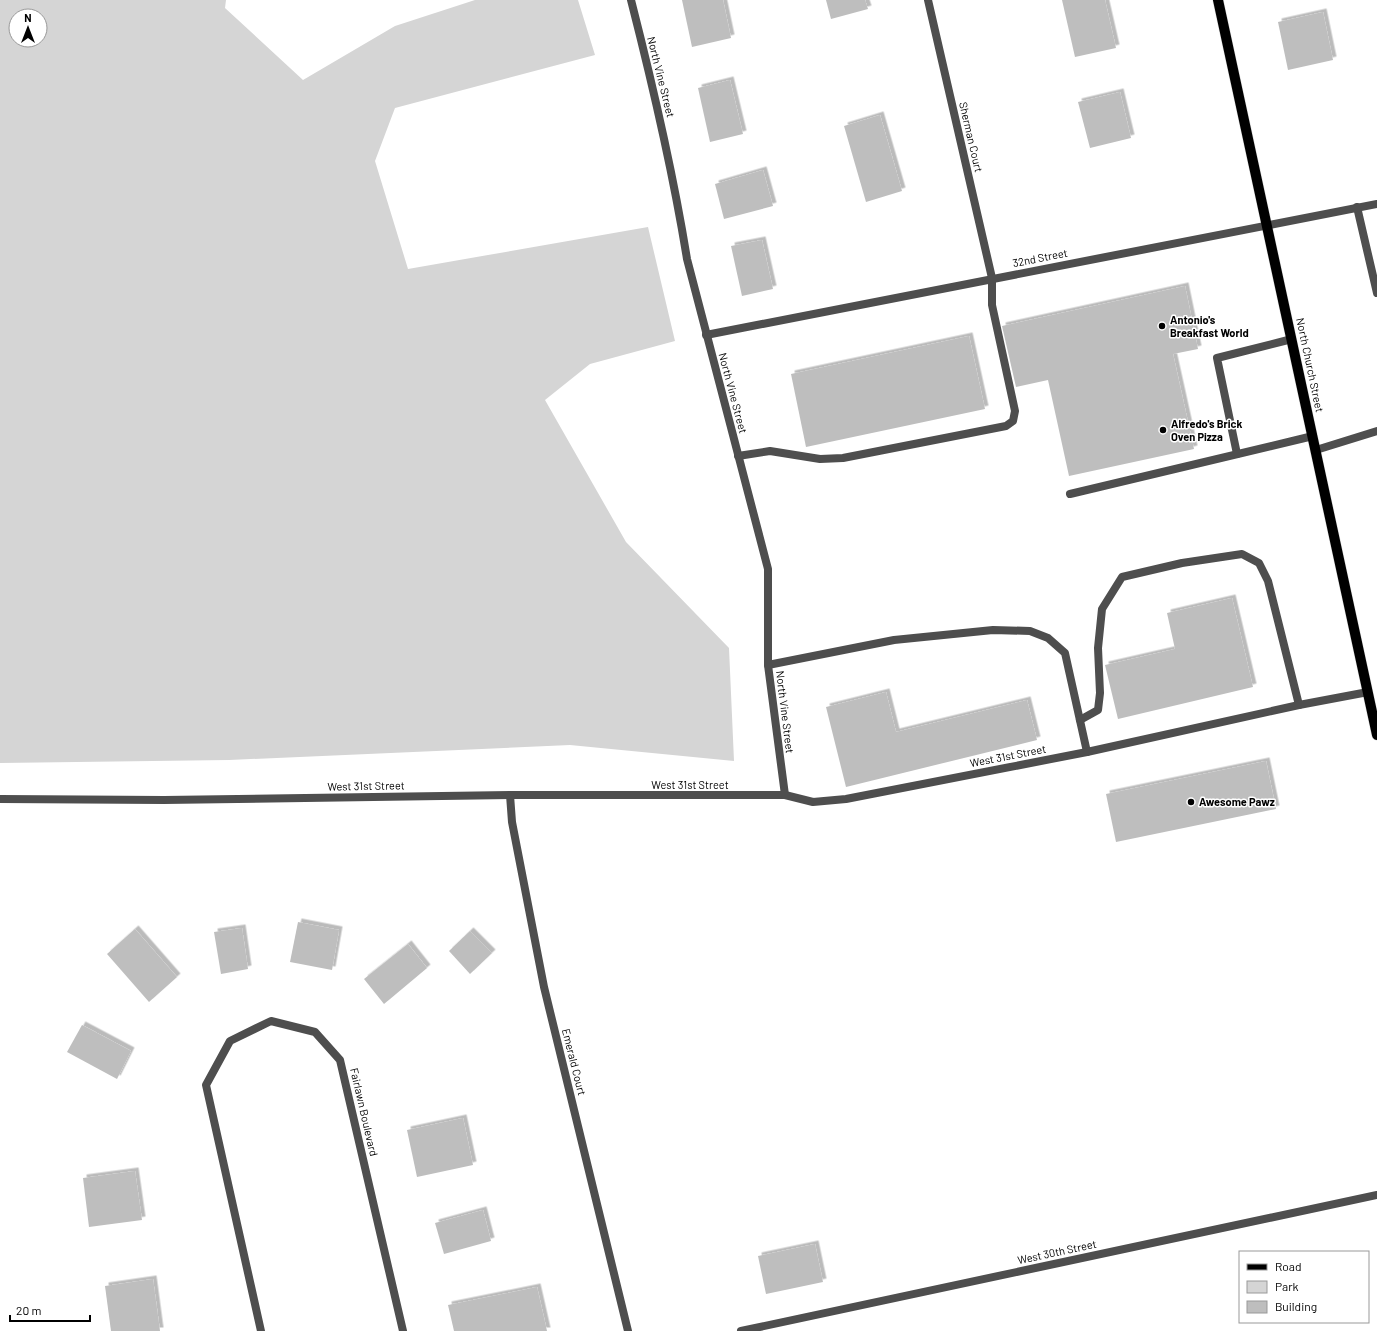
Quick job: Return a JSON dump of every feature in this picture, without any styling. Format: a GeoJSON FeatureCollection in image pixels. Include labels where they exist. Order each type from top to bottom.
{"type":"FeatureCollection","features":[{"type":"Feature","properties":{"kind":"main road","name":"North Church Street"},"geometry":{"type":"LineString","coordinates":[[1218,0],[1268,225],[1377,735]]}},
{"type":"Feature","properties":{"kind":"street","name":"North Vine Street"},"geometry":{"type":"LineString","coordinates":[[630,0],[656,96],[687,259],[768,569],[768,665],[785,795]]}},
{"type":"Feature","properties":{"kind":"street","name":"Sherman Court"},"geometry":{"type":"LineString","coordinates":[[738,456],[770,451],[820,459],[844,458],[1006,426],[1013,421],[1015,411],[992,305],[992,278],[928,0]]}},
{"type":"Feature","properties":{"kind":"street","name":"32nd Street"},"geometry":{"type":"LineString","coordinates":[[706,335],[1377,204]]}},
{"type":"Feature","properties":{"kind":"street"},"geometry":{"type":"LineString","coordinates":[[1357,207],[1377,293]]}},
{"type":"Feature","properties":{"kind":"street"},"geometry":{"type":"LineString","coordinates":[[1237,454],[1217,358],[1292,339]]}},
{"type":"Feature","properties":{"kind":"street"},"geometry":{"type":"LineString","coordinates":[[1316,450],[1377,431]]}},
{"type":"Feature","properties":{"kind":"street"},"geometry":{"type":"LineString","coordinates":[[1070,494],[1313,436]]}},
{"type":"Feature","properties":{"kind":"street"},"geometry":{"type":"LineString","coordinates":[[1080,720],[1098,710],[1100,693],[1098,648],[1102,609],[1122,576],[1182,563],[1242,554],[1259,563],[1268,580],[1299,705]]}},
{"type":"Feature","properties":{"kind":"street"},"geometry":{"type":"LineString","coordinates":[[768,665],[894,640],[993,630],[1030,631],[1048,638],[1065,653],[1087,752]]}},
{"type":"Feature","properties":{"kind":"street","name":"West 31st Street"},"geometry":{"type":"LineString","coordinates":[[0,799],[164,800],[510,795],[785,795],[813,802],[846,799],[1087,752],[1299,705],[1368,692]]}},
{"type":"Feature","properties":{"kind":"street","name":"Emerald Court"},"geometry":{"type":"LineString","coordinates":[[510,795],[512,822],[544,987],[628,1331]]}},
{"type":"Feature","properties":{"kind":"street","name":"Fairlawn Boulevard"},"geometry":{"type":"LineString","coordinates":[[261,1331],[206,1085],[230,1041],[272,1021],[315,1032],[340,1060],[403,1331]]}},
{"type":"Feature","properties":{"kind":"street","name":"West 30th Street"},"geometry":{"type":"LineString","coordinates":[[741,1331],[1377,1195]]}},
{"type":"Feature","properties":{"kind":"green space"},"geometry":{"type":"Polygon","coordinates":[[[0,0],[226,0],[225,8],[303,80],[395,26],[475,0],[578,0],[595,55],[395,108],[375,161],[408,269],[648,227],[675,341],[590,364],[545,400],[626,542],[729,648],[734,761],[570,745],[229,760],[0,763],[0,0]]]}},
{"type":"Feature","properties":{"kind":"building"},"geometry":{"type":"Polygon","coordinates":[[[682,0],[723,0],[731,38],[692,47],[682,0]]]}},
{"type":"Feature","properties":{"kind":"building"},"geometry":{"type":"Polygon","coordinates":[[[826,0],[865,0],[868,9],[831,19],[826,0]]]}},
{"type":"Feature","properties":{"kind":"building"},"geometry":{"type":"Polygon","coordinates":[[[1062,0],[1105,0],[1116,48],[1075,57],[1062,0]]]}},
{"type":"Feature","properties":{"kind":"building"},"geometry":{"type":"Polygon","coordinates":[[[1323,12],[1333,60],[1288,70],[1278,22],[1323,12]]]}},
{"type":"Feature","properties":{"kind":"building"},"geometry":{"type":"Polygon","coordinates":[[[730,80],[743,134],[710,142],[698,88],[730,80]]]}},
{"type":"Feature","properties":{"kind":"building"},"geometry":{"type":"Polygon","coordinates":[[[1120,92],[1131,138],[1090,148],[1078,102],[1120,92]]]}},
{"type":"Feature","properties":{"kind":"building"},"geometry":{"type":"Polygon","coordinates":[[[880,115],[902,191],[866,202],[844,126],[880,115]]]}},
{"type":"Feature","properties":{"kind":"building"},"geometry":{"type":"Polygon","coordinates":[[[763,170],[773,206],[724,219],[715,184],[763,170]]]}},
{"type":"Feature","properties":{"kind":"building"},"geometry":{"type":"Polygon","coordinates":[[[762,240],[773,289],[742,296],[731,246],[762,240]]]}},
{"type":"Feature","properties":{"kind":"building"},"geometry":{"type":"Polygon","coordinates":[[[1185,286],[1198,349],[1173,354],[1194,449],[1069,476],[1048,380],[1016,387],[1002,326],[1185,286]]]}},
{"type":"Feature","properties":{"kind":"building"},"geometry":{"type":"Polygon","coordinates":[[[969,336],[985,409],[806,447],[791,374],[969,336]]]}},
{"type":"Feature","properties":{"kind":"building"},"geometry":{"type":"Polygon","coordinates":[[[1232,598],[1253,687],[1118,719],[1105,665],[1175,649],[1167,613],[1232,598]]]}},
{"type":"Feature","properties":{"kind":"building"},"geometry":{"type":"Polygon","coordinates":[[[886,692],[896,732],[1027,700],[1037,740],[846,787],[826,707],[886,692]]]}},
{"type":"Feature","properties":{"kind":"building","name":"Awesome Pawz"},"geometry":{"type":"Polygon","coordinates":[[[1266,761],[1276,809],[1116,842],[1106,794],[1266,761]]]}},
{"type":"Feature","properties":{"kind":"building"},"geometry":{"type":"Polygon","coordinates":[[[298,922],[339,930],[332,970],[290,962],[298,922]]]}},
{"type":"Feature","properties":{"kind":"building"},"geometry":{"type":"Polygon","coordinates":[[[242,928],[248,969],[221,974],[214,932],[242,928]]]}},
{"type":"Feature","properties":{"kind":"building"},"geometry":{"type":"Polygon","coordinates":[[[135,929],[177,977],[149,1002],[107,954],[135,929]]]}},
{"type":"Feature","properties":{"kind":"building"},"geometry":{"type":"Polygon","coordinates":[[[470,931],[492,953],[470,974],[449,951],[470,931]]]}},
{"type":"Feature","properties":{"kind":"building"},"geometry":{"type":"Polygon","coordinates":[[[408,944],[427,968],[384,1004],[364,979],[408,944]]]}},
{"type":"Feature","properties":{"kind":"building"},"geometry":{"type":"Polygon","coordinates":[[[82,1025],[131,1051],[117,1079],[67,1052],[82,1025]]]}},
{"type":"Feature","properties":{"kind":"building"},"geometry":{"type":"Polygon","coordinates":[[[463,1118],[473,1165],[417,1177],[407,1130],[463,1118]]]}},
{"type":"Feature","properties":{"kind":"building"},"geometry":{"type":"Polygon","coordinates":[[[135,1171],[142,1220],[89,1227],[83,1178],[135,1171]]]}},
{"type":"Feature","properties":{"kind":"building"},"geometry":{"type":"Polygon","coordinates":[[[483,1210],[491,1241],[444,1254],[435,1223],[483,1210]]]}},
{"type":"Feature","properties":{"kind":"building"},"geometry":{"type":"Polygon","coordinates":[[[815,1244],[823,1282],[766,1294],[758,1256],[815,1244]]]}},
{"type":"Feature","properties":{"kind":"building"},"geometry":{"type":"Polygon","coordinates":[[[153,1279],[160,1331],[111,1331],[105,1286],[153,1279]]]}},
{"type":"Feature","properties":{"kind":"building"},"geometry":{"type":"Polygon","coordinates":[[[537,1287],[547,1331],[454,1331],[448,1305],[537,1287]]]}},
{"type":"Feature","properties":{"kind":"place","name":"Antonio's Breakfast World"},"geometry":{"type":"Point","coordinates":[1162,326]}},
{"type":"Feature","properties":{"kind":"place","name":"Alfredo's Brick Oven Pizza"},"geometry":{"type":"Point","coordinates":[1163,430]}},
{"type":"Feature","properties":{"kind":"place","name":"Awesome Pawz"},"geometry":{"type":"Point","coordinates":[1191,802]}}]}
